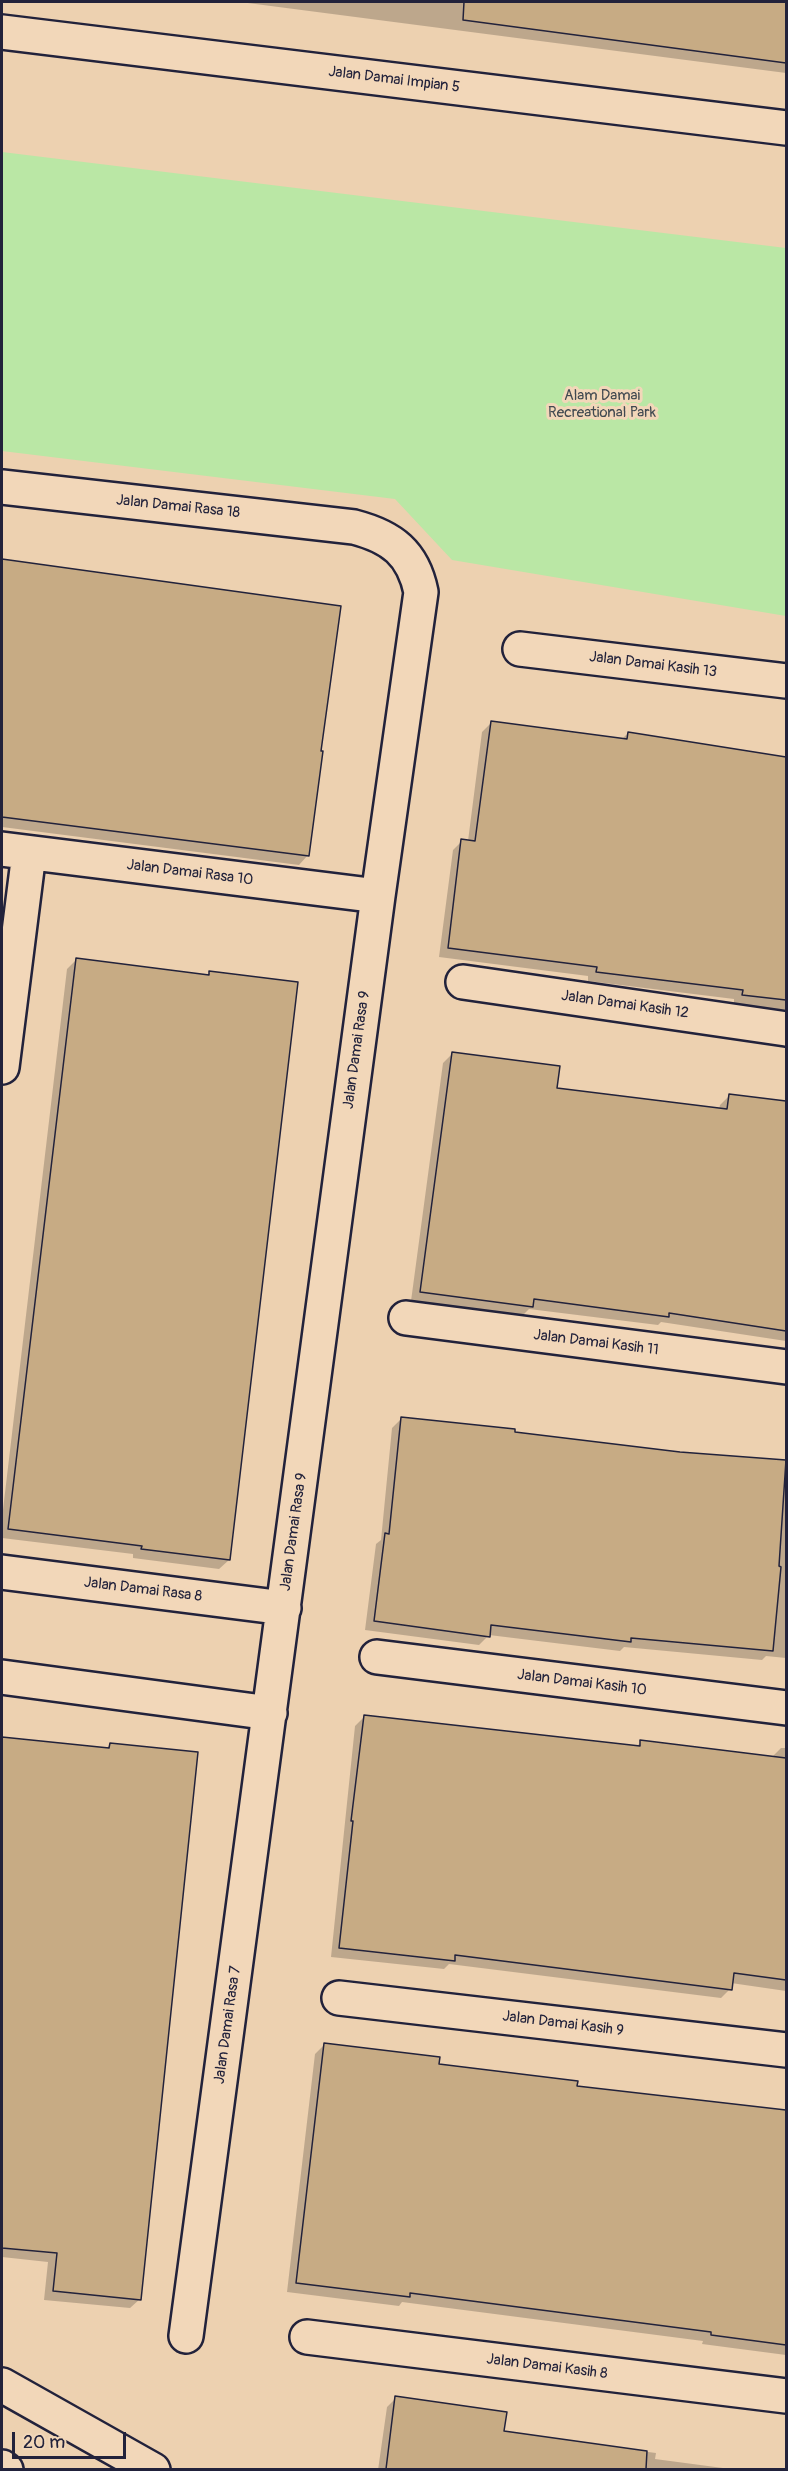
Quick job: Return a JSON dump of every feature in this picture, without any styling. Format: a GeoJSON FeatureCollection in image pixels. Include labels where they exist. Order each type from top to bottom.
{"type":"FeatureCollection","features":[{"type":"Feature","properties":{"kind":"street","name":"Jalan Damai Impian 5"},"geometry":{"type":"LineString","coordinates":[[2,32],[786,129]]}},
{"type":"Feature","properties":{"kind":"street","name":"Jalan Damai Rasa 18"},"geometry":{"type":"LineString","coordinates":[[2,487],[354,527]]}},
{"type":"Feature","properties":{"kind":"street","name":"Jalan Damai Rasa 9"},"geometry":{"type":"LineString","coordinates":[[270,1713],[378,896],[421,592],[416,570],[400,549],[376,533],[354,527]]}},
{"type":"Feature","properties":{"kind":"street","name":"Jalan Damai Kasih 13"},"geometry":{"type":"LineString","coordinates":[[520,649],[786,681]]}},
{"type":"Feature","properties":{"kind":"street","name":"Jalan Damai Rasa 10"},"geometry":{"type":"LineString","coordinates":[[15,851],[378,896]]}},
{"type":"Feature","properties":{"kind":"street"},"geometry":{"type":"LineString","coordinates":[[2,1067],[15,851]]}},
{"type":"Feature","properties":{"kind":"street","name":"Jalan Damai Kasih 12"},"geometry":{"type":"LineString","coordinates":[[463,982],[786,1029]]}},
{"type":"Feature","properties":{"kind":"street","name":"Jalan Damai Kasih 11"},"geometry":{"type":"LineString","coordinates":[[406,1318],[786,1367]]}},
{"type":"Feature","properties":{"kind":"street","name":"Jalan Damai Rasa 8"},"geometry":{"type":"LineString","coordinates":[[2,1572],[284,1608]]}},
{"type":"Feature","properties":{"kind":"street","name":"Jalan Damai Kasih 10"},"geometry":{"type":"LineString","coordinates":[[377,1658],[786,1708]]}},
{"type":"Feature","properties":{"kind":"street"},"geometry":{"type":"LineString","coordinates":[[2,1677],[270,1713]]}},
{"type":"Feature","properties":{"kind":"street","name":"Jalan Damai Rasa 7"},"geometry":{"type":"LineString","coordinates":[[186,2336],[270,1713]]}},
{"type":"Feature","properties":{"kind":"street","name":"Jalan Damai Kasih 9"},"geometry":{"type":"LineString","coordinates":[[339,1998],[786,2050]]}},
{"type":"Feature","properties":{"kind":"street","name":"Jalan Damai Kasih 8"},"geometry":{"type":"LineString","coordinates":[[307,2337],[786,2396]]}},
{"type":"Feature","properties":{"kind":"street"},"geometry":{"type":"LineString","coordinates":[[2,2385],[153,2469]]}},
{"type":"Feature","properties":{"kind":"street"},"geometry":{"type":"LineString","coordinates":[[2,2467],[6,2469]]}},
{"type":"Feature","properties":{"kind":"green space","name":"Alam Damai Recreational Park"},"geometry":{"type":"Polygon","coordinates":[[[2,152],[786,248],[786,616],[452,560],[395,499],[2,451],[2,152]]]}},
{"type":"Feature","properties":{"kind":"building"},"geometry":{"type":"Polygon","coordinates":[[[464,2],[786,2],[786,63],[463,20],[464,2]]]}},
{"type":"Feature","properties":{"kind":"building"},"geometry":{"type":"Polygon","coordinates":[[[2,559],[341,606],[309,856],[2,817],[2,559]]]}},
{"type":"Feature","properties":{"kind":"building"},"geometry":{"type":"Polygon","coordinates":[[[491,721],[627,739],[628,732],[786,757],[786,1000],[742,995],[743,990],[596,972],[597,967],[448,948],[461,839],[475,841],[491,721]]]}},
{"type":"Feature","properties":{"kind":"building"},"geometry":{"type":"Polygon","coordinates":[[[76,958],[209,975],[209,971],[298,982],[230,1560],[8,1529],[76,958]]]}},
{"type":"Feature","properties":{"kind":"building"},"geometry":{"type":"Polygon","coordinates":[[[452,1052],[560,1066],[557,1088],[727,1109],[729,1094],[786,1101],[786,1331],[669,1313],[669,1317],[534,1299],[533,1307],[420,1292],[452,1052]]]}},
{"type":"Feature","properties":{"kind":"building"},"geometry":{"type":"Polygon","coordinates":[[[401,1417],[515,1429],[515,1432],[680,1452],[786,1460],[779,1566],[781,1567],[773,1651],[631,1638],[631,1642],[491,1625],[490,1637],[374,1621],[385,1533],[389,1534],[401,1417]]]}},
{"type":"Feature","properties":{"kind":"building"},"geometry":{"type":"Polygon","coordinates":[[[364,1715],[640,1746],[640,1740],[786,1758],[786,1980],[734,1973],[732,1990],[455,1955],[455,1961],[339,1948],[364,1715]]]}},
{"type":"Feature","properties":{"kind":"building"},"geometry":{"type":"Polygon","coordinates":[[[2,1737],[109,1748],[110,1743],[198,1752],[141,2300],[53,2291],[57,2253],[2,2248],[2,1737]]]}},
{"type":"Feature","properties":{"kind":"building"},"geometry":{"type":"Polygon","coordinates":[[[324,2043],[440,2057],[439,2064],[578,2081],[577,2086],[786,2110],[786,2345],[711,2335],[711,2332],[410,2293],[410,2297],[296,2283],[324,2043]]]}},
{"type":"Feature","properties":{"kind":"building"},"geometry":{"type":"Polygon","coordinates":[[[395,2396],[507,2412],[504,2431],[647,2451],[646,2469],[386,2469],[395,2396]]]}}]}
